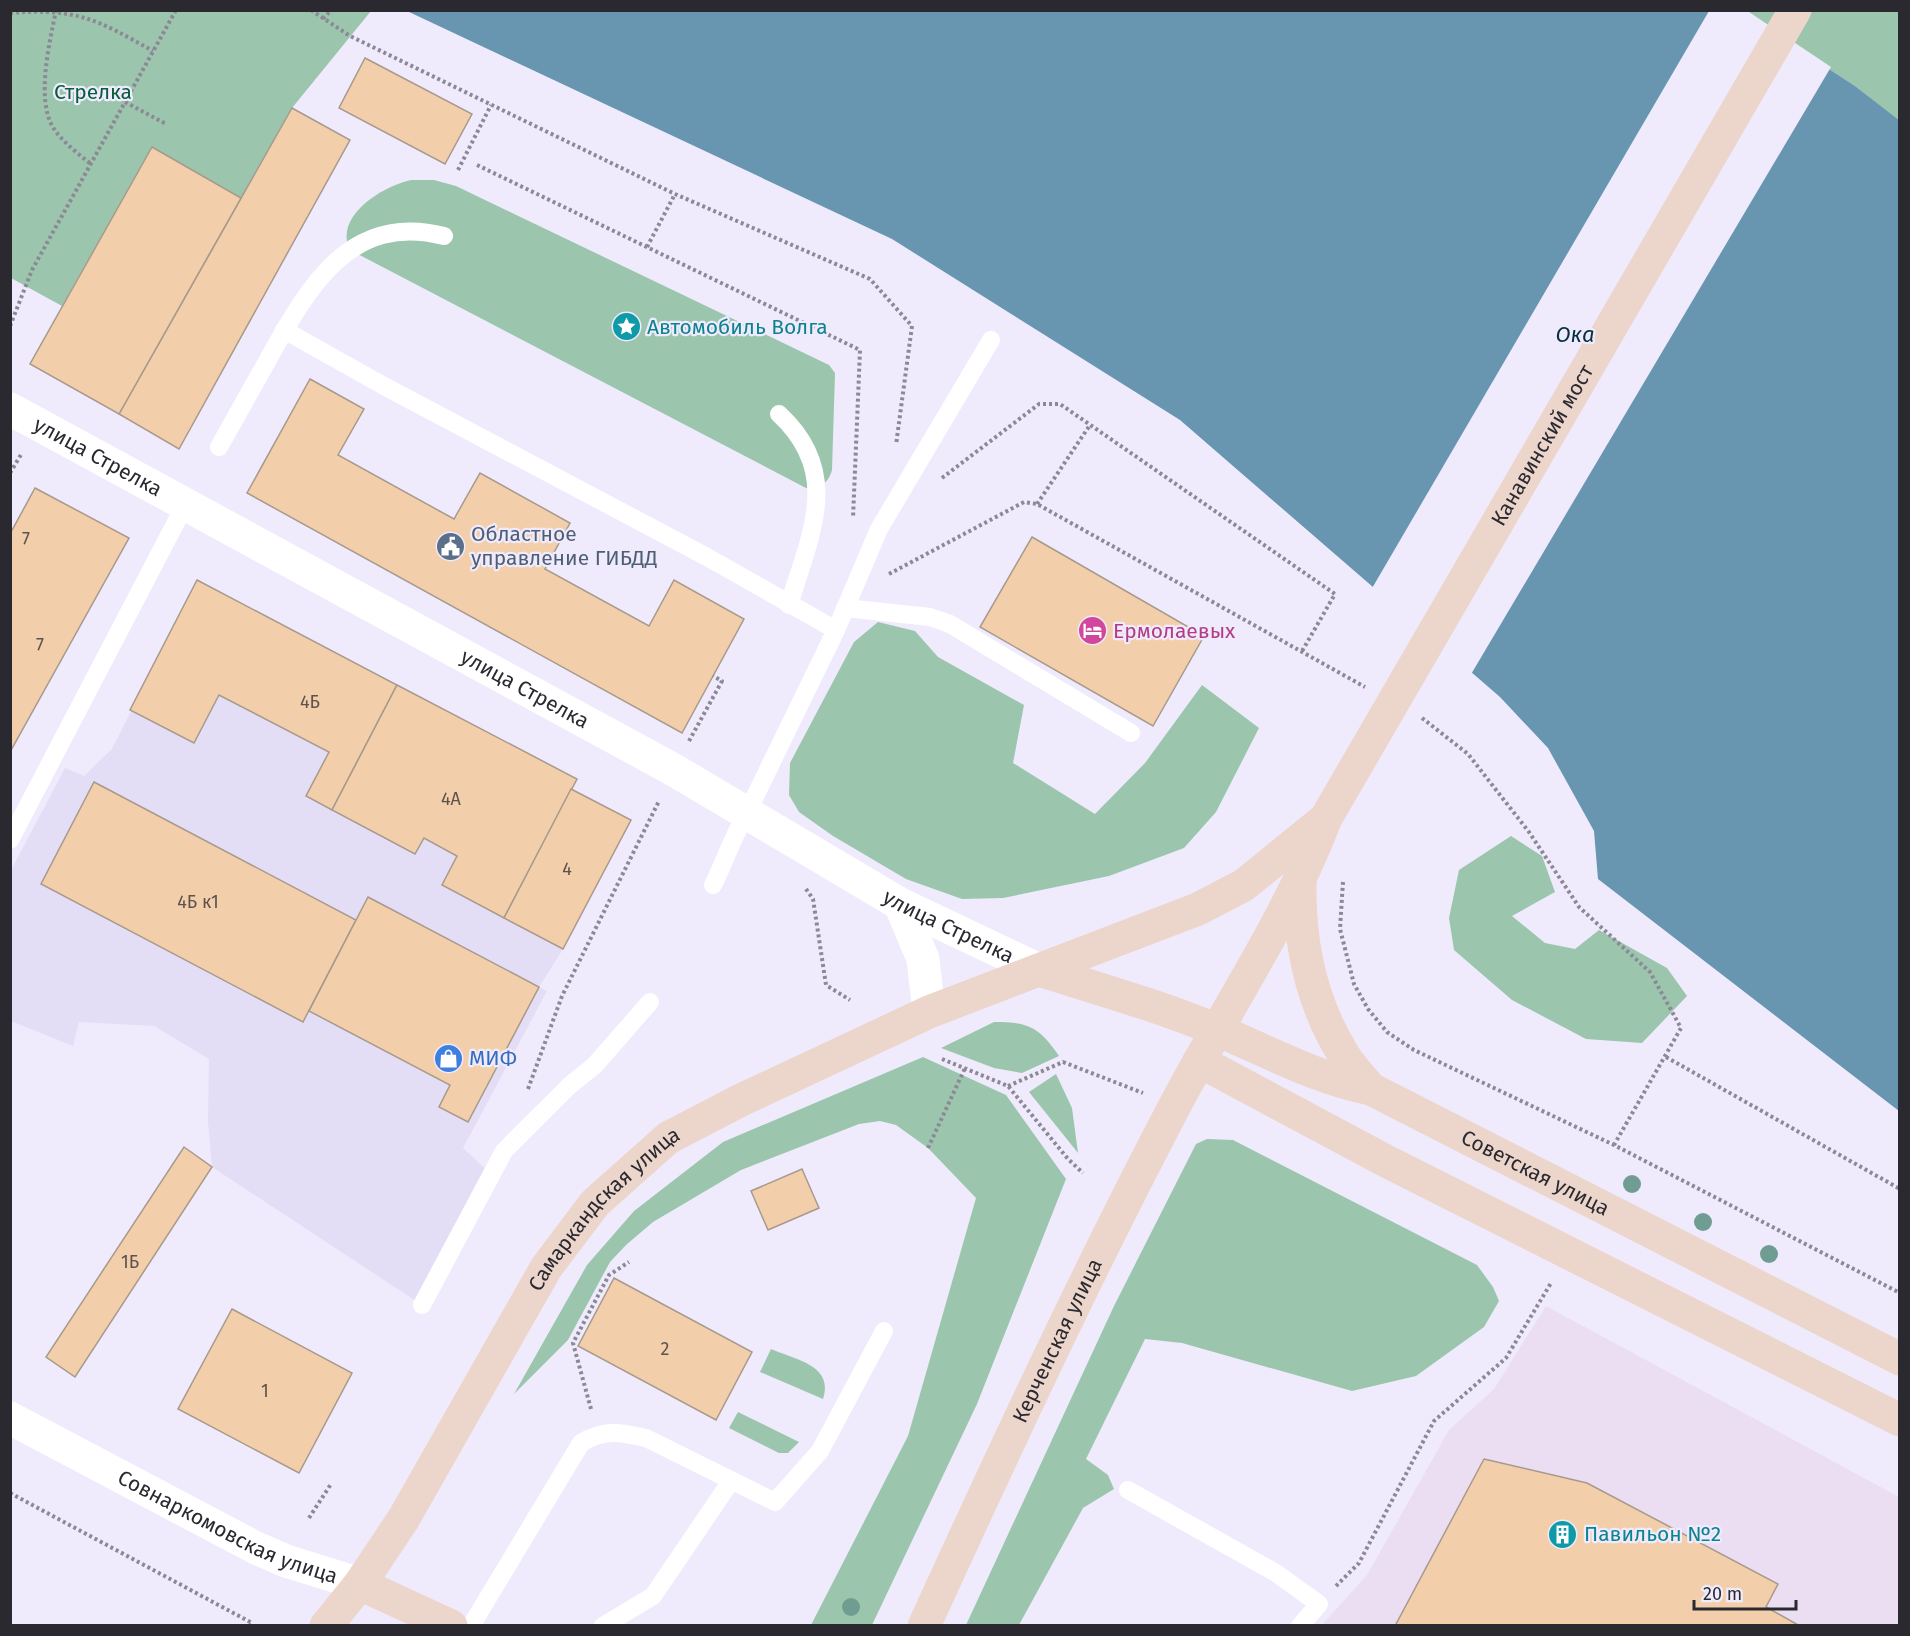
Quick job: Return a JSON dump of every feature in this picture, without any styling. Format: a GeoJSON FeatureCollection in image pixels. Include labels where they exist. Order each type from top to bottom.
{"type":"FeatureCollection","features":[{"type":"Feature","properties":{"kind":"main road","name":"Канавинский мост"},"geometry":{"type":"LineString","coordinates":[[1326,818],[1795,10]]}},
{"type":"Feature","properties":{"kind":"main road"},"geometry":{"type":"LineString","coordinates":[[1300,881],[1326,818]]}},
{"type":"Feature","properties":{"kind":"main road","name":"Самаркандская улица"},"geometry":{"type":"LineString","coordinates":[[326,1626],[360,1584],[404,1518],[546,1268],[595,1203],[668,1138],[741,1100],[929,1012],[1198,909],[1244,885],[1326,818]]}},
{"type":"Feature","properties":{"kind":"main road","name":"Керченская улица"},"geometry":{"type":"LineString","coordinates":[[924,1626],[991,1478],[1125,1204],[1199,1061],[1300,881]]}},
{"type":"Feature","properties":{"kind":"main road","name":"Советская улица"},"geometry":{"type":"LineString","coordinates":[[1300,881],[1299,916],[1312,986],[1342,1054],[1371,1089],[1899,1359]]}},
{"type":"Feature","properties":{"kind":"main road"},"geometry":{"type":"LineString","coordinates":[[1040,970],[1139,1001],[1218,1030],[1284,1062],[1342,1083],[1371,1089]]}},
{"type":"Feature","properties":{"kind":"main road"},"geometry":{"type":"LineString","coordinates":[[1199,1061],[1457,1198],[1899,1420]]}},
{"type":"Feature","properties":{"kind":"main road","name":"Совнаркомовская улица"},"geometry":{"type":"LineString","coordinates":[[360,1584],[451,1626]]}},
{"type":"Feature","properties":{"kind":"street","name":"улица Стрелка"},"geometry":{"type":"LineString","coordinates":[[10,409],[185,505],[667,783],[746,815],[900,904],[1040,970]]}},
{"type":"Feature","properties":{"kind":"street"},"geometry":{"type":"LineString","coordinates":[[900,904],[923,959],[929,1012]]}},
{"type":"Feature","properties":{"kind":"street","name":"Совнаркомовская улица"},"geometry":{"type":"LineString","coordinates":[[10,1419],[256,1548],[285,1561],[360,1584]]}},
{"type":"Feature","properties":{"kind":"lane"},"geometry":{"type":"LineString","coordinates":[[219,447],[299,304],[322,273],[350,250],[387,232],[424,231],[444,236]]}},
{"type":"Feature","properties":{"kind":"lane"},"geometry":{"type":"LineString","coordinates":[[284,330],[384,386],[707,557],[836,630]]}},
{"type":"Feature","properties":{"kind":"lane"},"geometry":{"type":"LineString","coordinates":[[713,885],[726,858],[731,840],[746,815],[836,630],[879,529],[991,340]]}},
{"type":"Feature","properties":{"kind":"lane"},"geometry":{"type":"LineString","coordinates":[[779,414],[801,439],[812,461],[818,488],[815,517],[789,605]]}},
{"type":"Feature","properties":{"kind":"lane"},"geometry":{"type":"LineString","coordinates":[[10,840],[185,505]]}},
{"type":"Feature","properties":{"kind":"lane"},"geometry":{"type":"LineString","coordinates":[[845,608],[930,617],[950,624],[1131,734]]}},
{"type":"Feature","properties":{"kind":"lane"},"geometry":{"type":"LineString","coordinates":[[422,1305],[504,1151],[569,1086],[595,1065],[650,1002]]}},
{"type":"Feature","properties":{"kind":"lane"},"geometry":{"type":"LineString","coordinates":[[471,1626],[580,1443],[597,1433],[625,1433],[646,1437],[775,1502],[820,1451],[884,1331]]}},
{"type":"Feature","properties":{"kind":"lane"},"geometry":{"type":"LineString","coordinates":[[603,1626],[653,1596],[731,1481]]}},
{"type":"Feature","properties":{"kind":"lane"},"geometry":{"type":"LineString","coordinates":[[1128,1490],[1276,1574],[1319,1604],[1300,1626]]}},
{"type":"Feature","properties":{"kind":"path"},"geometry":{"type":"LineString","coordinates":[[10,326],[32,270],[176,10]]}},
{"type":"Feature","properties":{"kind":"path"},"geometry":{"type":"LineString","coordinates":[[311,10],[350,36],[399,61],[675,194],[870,279],[912,326],[896,451]]}},
{"type":"Feature","properties":{"kind":"path"},"geometry":{"type":"LineString","coordinates":[[322,19],[331,10]]}},
{"type":"Feature","properties":{"kind":"path"},"geometry":{"type":"LineString","coordinates":[[10,13],[56,11],[85,17],[108,26],[153,51]]}},
{"type":"Feature","properties":{"kind":"path"},"geometry":{"type":"LineString","coordinates":[[56,11],[45,75],[47,106],[53,128],[91,164]]}},
{"type":"Feature","properties":{"kind":"path"},"geometry":{"type":"LineString","coordinates":[[125,102],[166,124]]}},
{"type":"Feature","properties":{"kind":"path"},"geometry":{"type":"LineString","coordinates":[[458,170],[491,105]]}},
{"type":"Feature","properties":{"kind":"path"},"geometry":{"type":"LineString","coordinates":[[477,165],[860,350],[853,520]]}},
{"type":"Feature","properties":{"kind":"path"},"geometry":{"type":"LineString","coordinates":[[647,247],[675,194]]}},
{"type":"Feature","properties":{"kind":"path"},"geometry":{"type":"LineString","coordinates":[[934,484],[1039,404],[1060,404],[1335,594],[1301,653]]}},
{"type":"Feature","properties":{"kind":"path"},"geometry":{"type":"LineString","coordinates":[[1037,504],[1090,425]]}},
{"type":"Feature","properties":{"kind":"path"},"geometry":{"type":"LineString","coordinates":[[10,473],[24,449]]}},
{"type":"Feature","properties":{"kind":"path"},"geometry":{"type":"LineString","coordinates":[[864,609],[879,583],[889,574],[1024,502],[1037,504],[1372,691]]}},
{"type":"Feature","properties":{"kind":"path"},"geometry":{"type":"LineString","coordinates":[[525,1096],[562,996],[667,783],[722,681],[713,676]]}},
{"type":"Feature","properties":{"kind":"path"},"geometry":{"type":"LineString","coordinates":[[1412,713],[1468,754],[1529,832],[1579,907],[1650,972],[1681,1028],[1614,1145]]}},
{"type":"Feature","properties":{"kind":"path"},"geometry":{"type":"LineString","coordinates":[[1343,882],[1340,929],[1346,960],[1368,1009],[1387,1032],[1414,1050],[1614,1145],[1899,1293]]}},
{"type":"Feature","properties":{"kind":"path"},"geometry":{"type":"LineString","coordinates":[[803,886],[813,899],[826,985],[850,1000]]}},
{"type":"Feature","properties":{"kind":"path"},"geometry":{"type":"LineString","coordinates":[[1666,1057],[1899,1189]]}},
{"type":"Feature","properties":{"kind":"path"},"geometry":{"type":"LineString","coordinates":[[942,1059],[1008,1086],[1068,1159],[1083,1173]]}},
{"type":"Feature","properties":{"kind":"path"},"geometry":{"type":"LineString","coordinates":[[1008,1086],[1063,1062],[1151,1096]]}},
{"type":"Feature","properties":{"kind":"path"},"geometry":{"type":"LineString","coordinates":[[928,1148],[965,1068]]}},
{"type":"Feature","properties":{"kind":"path"},"geometry":{"type":"LineString","coordinates":[[597,1433],[573,1343],[609,1275],[629,1262]]}},
{"type":"Feature","properties":{"kind":"path"},"geometry":{"type":"LineString","coordinates":[[1319,1604],[1359,1563],[1434,1421],[1506,1358],[1551,1282]]}},
{"type":"Feature","properties":{"kind":"path"},"geometry":{"type":"LineString","coordinates":[[309,1518],[331,1484]]}},
{"type":"Feature","properties":{"kind":"path"},"geometry":{"type":"LineString","coordinates":[[10,1493],[252,1623],[249,1626]]}},
{"type":"Feature","properties":{"kind":"shaded area"},"geometry":{"type":"Polygon","coordinates":[[[197,580],[577,779],[572,789],[631,820],[563,949],[539,987],[547,991],[463,1148],[491,1174],[422,1305],[212,1167],[208,1122],[209,1059],[154,1026],[79,1022],[73,1046],[11,1021],[10,872],[65,768],[84,776],[112,749],[197,580]]]}},
{"type":"Feature","properties":{"kind":"shaded area"},"geometry":{"type":"Polygon","coordinates":[[[1546,1306],[1899,1497],[1899,1625],[1321,1626],[1367,1575],[1449,1430],[1494,1389],[1546,1306]]]}},
{"type":"Feature","properties":{"kind":"green space","name":"Стрелка"},"geometry":{"type":"Polygon","coordinates":[[[10,11],[371,11],[292,108],[241,198],[152,147],[62,306],[11,278],[10,11]]]}},
{"type":"Feature","properties":{"kind":"green space"},"geometry":{"type":"Polygon","coordinates":[[[1740,11],[1899,11],[1899,121],[1855,86],[1740,11]]]}},
{"type":"Feature","properties":{"kind":"green space"},"geometry":{"type":"Polygon","coordinates":[[[411,180],[434,180],[456,186],[829,365],[835,373],[832,470],[826,482],[820,486],[806,488],[350,250],[347,237],[348,226],[354,214],[375,196],[411,180]]]}},
{"type":"Feature","properties":{"kind":"green space"},"geometry":{"type":"Polygon","coordinates":[[[878,622],[915,631],[938,657],[1024,705],[1013,763],[1095,814],[1145,763],[1202,685],[1259,728],[1216,812],[1184,848],[1109,876],[1003,898],[962,899],[906,879],[833,836],[799,812],[789,795],[790,763],[854,642],[878,622]]]}},
{"type":"Feature","properties":{"kind":"green space"},"geometry":{"type":"Polygon","coordinates":[[[1511,836],[1542,856],[1555,892],[1512,916],[1545,943],[1575,949],[1599,930],[1667,968],[1687,996],[1642,1043],[1586,1039],[1512,1000],[1454,950],[1449,918],[1459,870],[1511,836]]]}},
{"type":"Feature","properties":{"kind":"green space"},"geometry":{"type":"Polygon","coordinates":[[[994,1022],[1016,1023],[1032,1028],[1045,1038],[1059,1056],[1022,1073],[994,1068],[941,1048],[994,1022]]]}},
{"type":"Feature","properties":{"kind":"green space"},"geometry":{"type":"Polygon","coordinates":[[[923,1057],[1006,1095],[1066,1179],[977,1404],[872,1625],[811,1625],[908,1436],[976,1198],[928,1148],[896,1125],[880,1121],[859,1124],[741,1170],[653,1222],[610,1262],[568,1340],[514,1394],[587,1265],[634,1211],[723,1142],[923,1057]]]}},
{"type":"Feature","properties":{"kind":"green space"},"geometry":{"type":"Polygon","coordinates":[[[1056,1074],[1072,1108],[1078,1153],[1029,1092],[1056,1074]]]}},
{"type":"Feature","properties":{"kind":"green space"},"geometry":{"type":"Polygon","coordinates":[[[1207,1139],[1233,1140],[1477,1265],[1493,1287],[1499,1301],[1484,1327],[1416,1376],[1352,1391],[1182,1343],[1145,1339],[1086,1459],[1108,1475],[1114,1489],[1083,1508],[1019,1625],[966,1625],[1114,1306],[1196,1144],[1207,1139]]]}},
{"type":"Feature","properties":{"kind":"green space"},"geometry":{"type":"Polygon","coordinates":[[[771,1349],[810,1365],[818,1371],[823,1378],[825,1388],[823,1399],[760,1372],[771,1349]]]}},
{"type":"Feature","properties":{"kind":"green space"},"geometry":{"type":"Polygon","coordinates":[[[738,1412],[799,1442],[788,1453],[779,1453],[729,1428],[738,1412]]]}},
{"type":"Feature","properties":{"kind":"water","name":"Ока"},"geometry":{"type":"Polygon","coordinates":[[[407,11],[1740,11],[1855,86],[1900,121],[1899,1111],[1598,879],[1594,831],[1548,748],[1500,697],[1180,420],[892,239],[407,11]]]}},
{"type":"Feature","properties":{"kind":"pier"},"geometry":{"type":"Polygon","coordinates":[[[1746,10],[1831,67],[1470,676],[1371,590],[1709,11],[1746,10]]]}},
{"type":"Feature","properties":{"kind":"building"},"geometry":{"type":"Polygon","coordinates":[[[365,58],[472,114],[445,164],[339,108],[365,58]]]}},
{"type":"Feature","properties":{"kind":"building"},"geometry":{"type":"Polygon","coordinates":[[[292,108],[350,140],[179,449],[119,414],[292,108]]]}},
{"type":"Feature","properties":{"kind":"building"},"geometry":{"type":"Polygon","coordinates":[[[152,147],[241,198],[119,414],[30,364],[152,147]]]}},
{"type":"Feature","properties":{"kind":"building","name":"Областное управление ГИБДД"},"geometry":{"type":"Polygon","coordinates":[[[310,379],[364,409],[338,455],[454,519],[480,473],[570,523],[545,569],[649,626],[674,580],[744,619],[682,733],[247,493],[310,379]]]}},
{"type":"Feature","properties":{"kind":"building"},"geometry":{"type":"Polygon","coordinates":[[[35,488],[129,538],[10,752],[10,534],[35,488]]]}},
{"type":"Feature","properties":{"kind":"building","name":"Ермолаевых"},"geometry":{"type":"Polygon","coordinates":[[[1032,537],[1204,636],[1153,726],[980,627],[1032,537]]]}},
{"type":"Feature","properties":{"kind":"building"},"geometry":{"type":"Polygon","coordinates":[[[197,580],[397,685],[332,810],[306,796],[329,752],[219,695],[194,743],[130,710],[197,580]]]}},
{"type":"Feature","properties":{"kind":"building"},"geometry":{"type":"Polygon","coordinates":[[[397,685],[577,779],[504,918],[442,885],[457,856],[424,838],[415,854],[332,810],[397,685]]]}},
{"type":"Feature","properties":{"kind":"building"},"geometry":{"type":"Polygon","coordinates":[[[94,782],[356,920],[303,1022],[41,884],[94,782]]]}},
{"type":"Feature","properties":{"kind":"building"},"geometry":{"type":"Polygon","coordinates":[[[571,789],[631,820],[563,949],[504,918],[571,789]]]}},
{"type":"Feature","properties":{"kind":"building"},"geometry":{"type":"Polygon","coordinates":[[[368,897],[539,987],[468,1122],[439,1107],[450,1085],[309,1011],[368,897]]]}},
{"type":"Feature","properties":{"kind":"building"},"geometry":{"type":"Polygon","coordinates":[[[184,1147],[212,1167],[75,1377],[46,1357],[184,1147]]]}},
{"type":"Feature","properties":{"kind":"building"},"geometry":{"type":"Polygon","coordinates":[[[802,1169],[819,1208],[768,1230],[751,1191],[802,1169]]]}},
{"type":"Feature","properties":{"kind":"building"},"geometry":{"type":"Polygon","coordinates":[[[614,1278],[752,1352],[716,1420],[578,1346],[614,1278]]]}},
{"type":"Feature","properties":{"kind":"building"},"geometry":{"type":"Polygon","coordinates":[[[232,1309],[352,1373],[299,1473],[178,1409],[232,1309]]]}},
{"type":"Feature","properties":{"kind":"building","name":"Павильон №2"},"geometry":{"type":"Polygon","coordinates":[[[1484,1459],[1587,1483],[1778,1584],[1766,1607],[1800,1626],[1395,1626],[1484,1459]]]}},
{"type":"Feature","properties":{"kind":"place","name":"Автомобиль Волга"},"geometry":{"type":"Point","coordinates":[626,327]}},
{"type":"Feature","properties":{"kind":"place","name":"Областное управление ГИБДД"},"geometry":{"type":"Point","coordinates":[450,546]}},
{"type":"Feature","properties":{"kind":"place","name":"Ермолаевых"},"geometry":{"type":"Point","coordinates":[1092,631]}},
{"type":"Feature","properties":{"kind":"place","name":"МИФ"},"geometry":{"type":"Point","coordinates":[448,1058]}},
{"type":"Feature","properties":{"kind":"place","name":"Павильон №2"},"geometry":{"type":"Point","coordinates":[1563,1534]}}]}
